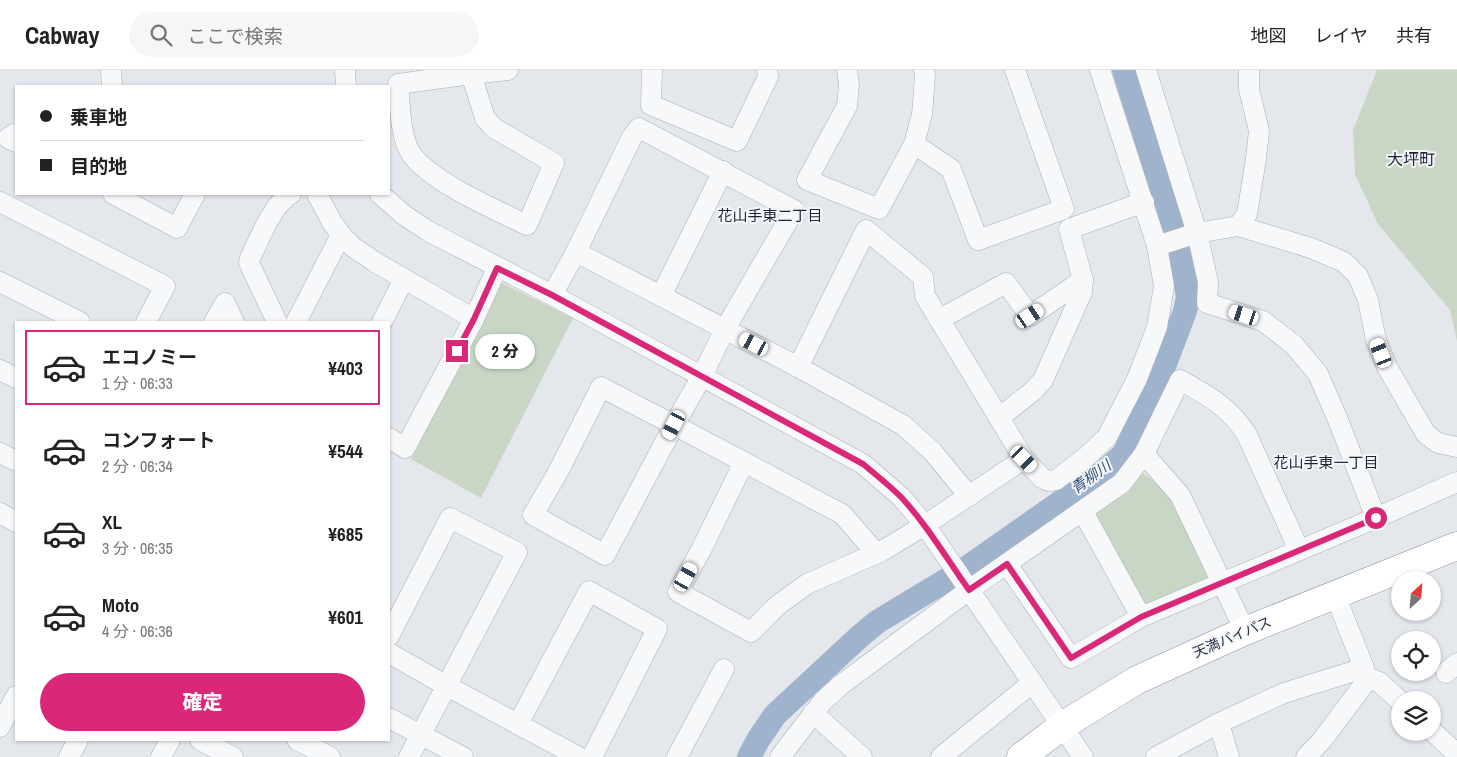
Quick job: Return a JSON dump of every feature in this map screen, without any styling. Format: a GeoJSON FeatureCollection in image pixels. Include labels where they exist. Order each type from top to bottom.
{"type":"FeatureCollection","features":[{"type":"Feature","properties":{"kind":"highway","name":"天満バイパス"},"geometry":{"type":"LineString","coordinates":[[1021,757],[1072,741],[1137,680],[1245,631],[1457,546]]}},
{"type":"Feature","properties":{"kind":"highway"},"geometry":{"type":"LineString","coordinates":[[1437,571],[1457,563]]}},
{"type":"Feature","properties":{"kind":"highway","name":"天満バイパス"},"geometry":{"type":"LineString","coordinates":[[1047,757],[1152,691],[1196,668],[1391,590]]}},
{"type":"Feature","properties":{"kind":"street"},"geometry":{"type":"LineString","coordinates":[[111,70],[112,85]]}},
{"type":"Feature","properties":{"kind":"street"},"geometry":{"type":"LineString","coordinates":[[345,70],[346,85]]}},
{"type":"Feature","properties":{"kind":"street"},"geometry":{"type":"LineString","coordinates":[[470,72],[485,118],[494,128],[554,163],[527,225],[450,186],[418,162],[410,151],[405,138],[398,84],[470,72],[508,70]]}},
{"type":"Feature","properties":{"kind":"street"},"geometry":{"type":"LineString","coordinates":[[652,70],[651,105],[737,142],[768,77],[767,70]]}},
{"type":"Feature","properties":{"kind":"street"},"geometry":{"type":"LineString","coordinates":[[847,70],[849,85],[847,106],[807,180],[879,209],[914,144],[922,114],[924,70]]}},
{"type":"Feature","properties":{"kind":"street"},"geometry":{"type":"LineString","coordinates":[[914,144],[951,169],[978,240],[1064,209],[1015,70]]}},
{"type":"Feature","properties":{"kind":"street"},"geometry":{"type":"LineString","coordinates":[[798,366],[866,230],[923,277],[925,296],[1024,459],[1042,478],[1049,482],[1056,480],[1086,458],[1107,437],[1137,378],[1156,327],[1164,286],[1157,246],[1144,202],[1100,70]]}},
{"type":"Feature","properties":{"kind":"street"},"geometry":{"type":"LineString","coordinates":[[1146,70],[1197,233],[1208,282],[1207,303],[1263,321],[1294,345],[1318,374],[1376,518]]}},
{"type":"Feature","properties":{"kind":"street"},"geometry":{"type":"LineString","coordinates":[[1238,226],[1247,214],[1259,131],[1249,89],[1249,70]]}},
{"type":"Feature","properties":{"kind":"street"},"geometry":{"type":"LineString","coordinates":[[552,295],[576,252],[632,137],[639,128],[794,210],[725,329],[702,376],[674,425],[605,555],[533,515],[558,472],[601,387],[674,425],[842,514],[876,553]]}},
{"type":"Feature","properties":{"kind":"street"},"geometry":{"type":"LineString","coordinates":[[15,133],[8,138],[15,142]]}},
{"type":"Feature","properties":{"kind":"street"},"geometry":{"type":"LineString","coordinates":[[661,296],[723,171]]}},
{"type":"Feature","properties":{"kind":"street"},"geometry":{"type":"LineString","coordinates":[[115,195],[177,228],[194,195]]}},
{"type":"Feature","properties":{"kind":"street"},"geometry":{"type":"LineString","coordinates":[[277,321],[249,263],[274,212],[280,202],[290,195]]}},
{"type":"Feature","properties":{"kind":"street"},"geometry":{"type":"LineString","coordinates":[[317,195],[333,224],[353,247],[374,262],[474,319]]}},
{"type":"Feature","properties":{"kind":"street"},"geometry":{"type":"LineString","coordinates":[[381,195],[404,215],[428,231],[552,295],[863,464],[901,497],[925,525],[1072,741]]}},
{"type":"Feature","properties":{"kind":"street"},"geometry":{"type":"LineString","coordinates":[[0,202],[165,286],[147,321]]}},
{"type":"Feature","properties":{"kind":"street"},"geometry":{"type":"LineString","coordinates":[[1000,417],[1033,391],[1042,380],[1077,307],[1082,292],[1083,280],[1069,229],[1144,202]]}},
{"type":"Feature","properties":{"kind":"street"},"geometry":{"type":"LineString","coordinates":[[1157,246],[1197,233],[1238,226],[1311,248],[1344,262],[1358,276],[1368,300],[1376,340],[1387,366],[1426,434],[1438,443],[1457,447]]}},
{"type":"Feature","properties":{"kind":"street"},"geometry":{"type":"LineString","coordinates":[[297,321],[341,235]]}},
{"type":"Feature","properties":{"kind":"street"},"geometry":{"type":"LineString","coordinates":[[576,252],[798,366],[903,425],[932,451],[969,496]]}},
{"type":"Feature","properties":{"kind":"street"},"geometry":{"type":"LineString","coordinates":[[390,439],[405,448],[474,319],[497,268]]}},
{"type":"Feature","properties":{"kind":"street"},"geometry":{"type":"LineString","coordinates":[[383,321],[404,279]]}},
{"type":"Feature","properties":{"kind":"street"},"geometry":{"type":"LineString","coordinates":[[940,320],[1006,283],[1030,316],[1083,280]]}},
{"type":"Feature","properties":{"kind":"street"},"geometry":{"type":"LineString","coordinates":[[0,282],[78,321]]}},
{"type":"Feature","properties":{"kind":"street"},"geometry":{"type":"LineString","coordinates":[[215,321],[225,303],[234,321]]}},
{"type":"Feature","properties":{"kind":"street"},"geometry":{"type":"LineString","coordinates":[[0,370],[15,378]]}},
{"type":"Feature","properties":{"kind":"street"},"geometry":{"type":"LineString","coordinates":[[780,757],[823,702],[842,684],[969,590],[1122,483],[1144,454],[1180,380],[1217,401],[1236,419],[1246,433],[1300,550]]}},
{"type":"Feature","properties":{"kind":"street"},"geometry":{"type":"LineString","coordinates":[[0,453],[15,460]]}},
{"type":"Feature","properties":{"kind":"street"},"geometry":{"type":"LineString","coordinates":[[1144,454],[1180,495],[1245,631]]}},
{"type":"Feature","properties":{"kind":"street"},"geometry":{"type":"LineString","coordinates":[[744,462],[678,592],[751,632],[778,605],[807,584],[876,553],[925,525],[1024,459]]}},
{"type":"Feature","properties":{"kind":"street"},"geometry":{"type":"LineString","coordinates":[[1007,564],[1071,658],[1141,617],[1457,482]]}},
{"type":"Feature","properties":{"kind":"street"},"geometry":{"type":"LineString","coordinates":[[1083,512],[1141,617]]}},
{"type":"Feature","properties":{"kind":"street"},"geometry":{"type":"LineString","coordinates":[[0,513],[15,521]]}},
{"type":"Feature","properties":{"kind":"street"},"geometry":{"type":"LineString","coordinates":[[390,634],[450,518],[517,552],[409,757]]}},
{"type":"Feature","properties":{"kind":"street"},"geometry":{"type":"LineString","coordinates":[[518,724],[589,591],[657,629],[592,757]]}},
{"type":"Feature","properties":{"kind":"street"},"geometry":{"type":"LineString","coordinates":[[1156,757],[1219,723],[1284,693],[1364,668],[1341,610]]}},
{"type":"Feature","properties":{"kind":"street"},"geometry":{"type":"LineString","coordinates":[[390,654],[446,686],[579,757]]}},
{"type":"Feature","properties":{"kind":"street"},"geometry":{"type":"LineString","coordinates":[[678,757],[724,669]]}},
{"type":"Feature","properties":{"kind":"street"},"geometry":{"type":"LineString","coordinates":[[1306,757],[1323,739],[1365,682],[1372,679],[1379,682],[1391,693]]}},
{"type":"Feature","properties":{"kind":"street"},"geometry":{"type":"LineString","coordinates":[[941,757],[1032,683]]}},
{"type":"Feature","properties":{"kind":"street"},"geometry":{"type":"LineString","coordinates":[[0,727],[15,698]]}},
{"type":"Feature","properties":{"kind":"street"},"geometry":{"type":"LineString","coordinates":[[814,713],[862,757]]}},
{"type":"Feature","properties":{"kind":"street"},"geometry":{"type":"LineString","coordinates":[[390,719],[463,757]]}},
{"type":"Feature","properties":{"kind":"street"},"geometry":{"type":"LineString","coordinates":[[1219,723],[1229,757]]}},
{"type":"Feature","properties":{"kind":"street"},"geometry":{"type":"LineString","coordinates":[[1441,740],[1457,754]]}},
{"type":"Feature","properties":{"kind":"street"},"geometry":{"type":"LineString","coordinates":[[69,757],[77,741]]}},
{"type":"Feature","properties":{"kind":"street"},"geometry":{"type":"LineString","coordinates":[[161,757],[169,741]]}},
{"type":"Feature","properties":{"kind":"street"},"geometry":{"type":"LineString","coordinates":[[202,741],[233,757]]}},
{"type":"Feature","properties":{"kind":"street"},"geometry":{"type":"LineString","coordinates":[[299,741],[330,757]]}},
{"type":"Feature","properties":{"kind":"green space"},"geometry":{"type":"Polygon","coordinates":[[[1377,70],[1457,70],[1457,341],[1450,310],[1378,224],[1355,174],[1353,130],[1377,70]]]}},
{"type":"Feature","properties":{"kind":"green space"},"geometry":{"type":"Polygon","coordinates":[[[500,282],[573,318],[481,498],[411,459],[500,282]]]}},
{"type":"Feature","properties":{"kind":"green space"},"geometry":{"type":"Polygon","coordinates":[[[1141,472],[1173,494],[1213,583],[1142,609],[1091,515],[1141,472]]]}},
{"type":"Feature","properties":{"kind":"waterway","name":"青柳川"},"geometry":{"type":"LineString","coordinates":[[749,757],[775,715],[877,622],[968,567],[1105,471],[1124,454],[1160,377],[1185,311],[1188,297],[1176,233],[1124,70]]}},
{"type":"Feature","properties":{"kind":"district","name":"大坪町"},"geometry":{"type":"Point","coordinates":[1411,159]}},
{"type":"Feature","properties":{"kind":"district","name":"花山手東二丁目"},"geometry":{"type":"Point","coordinates":[770,216]}},
{"type":"Feature","properties":{"kind":"district","name":"花山手東一丁目"},"geometry":{"type":"Point","coordinates":[1326,463]}},
{"type":"Feature","properties":{"kind":"route"},"geometry":{"type":"LineString","coordinates":[[457,351],[497,268],[552,295],[863,464],[901,497],[925,525],[969,590],[1007,564],[1071,658],[1141,617],[1376,518]]}}]}
